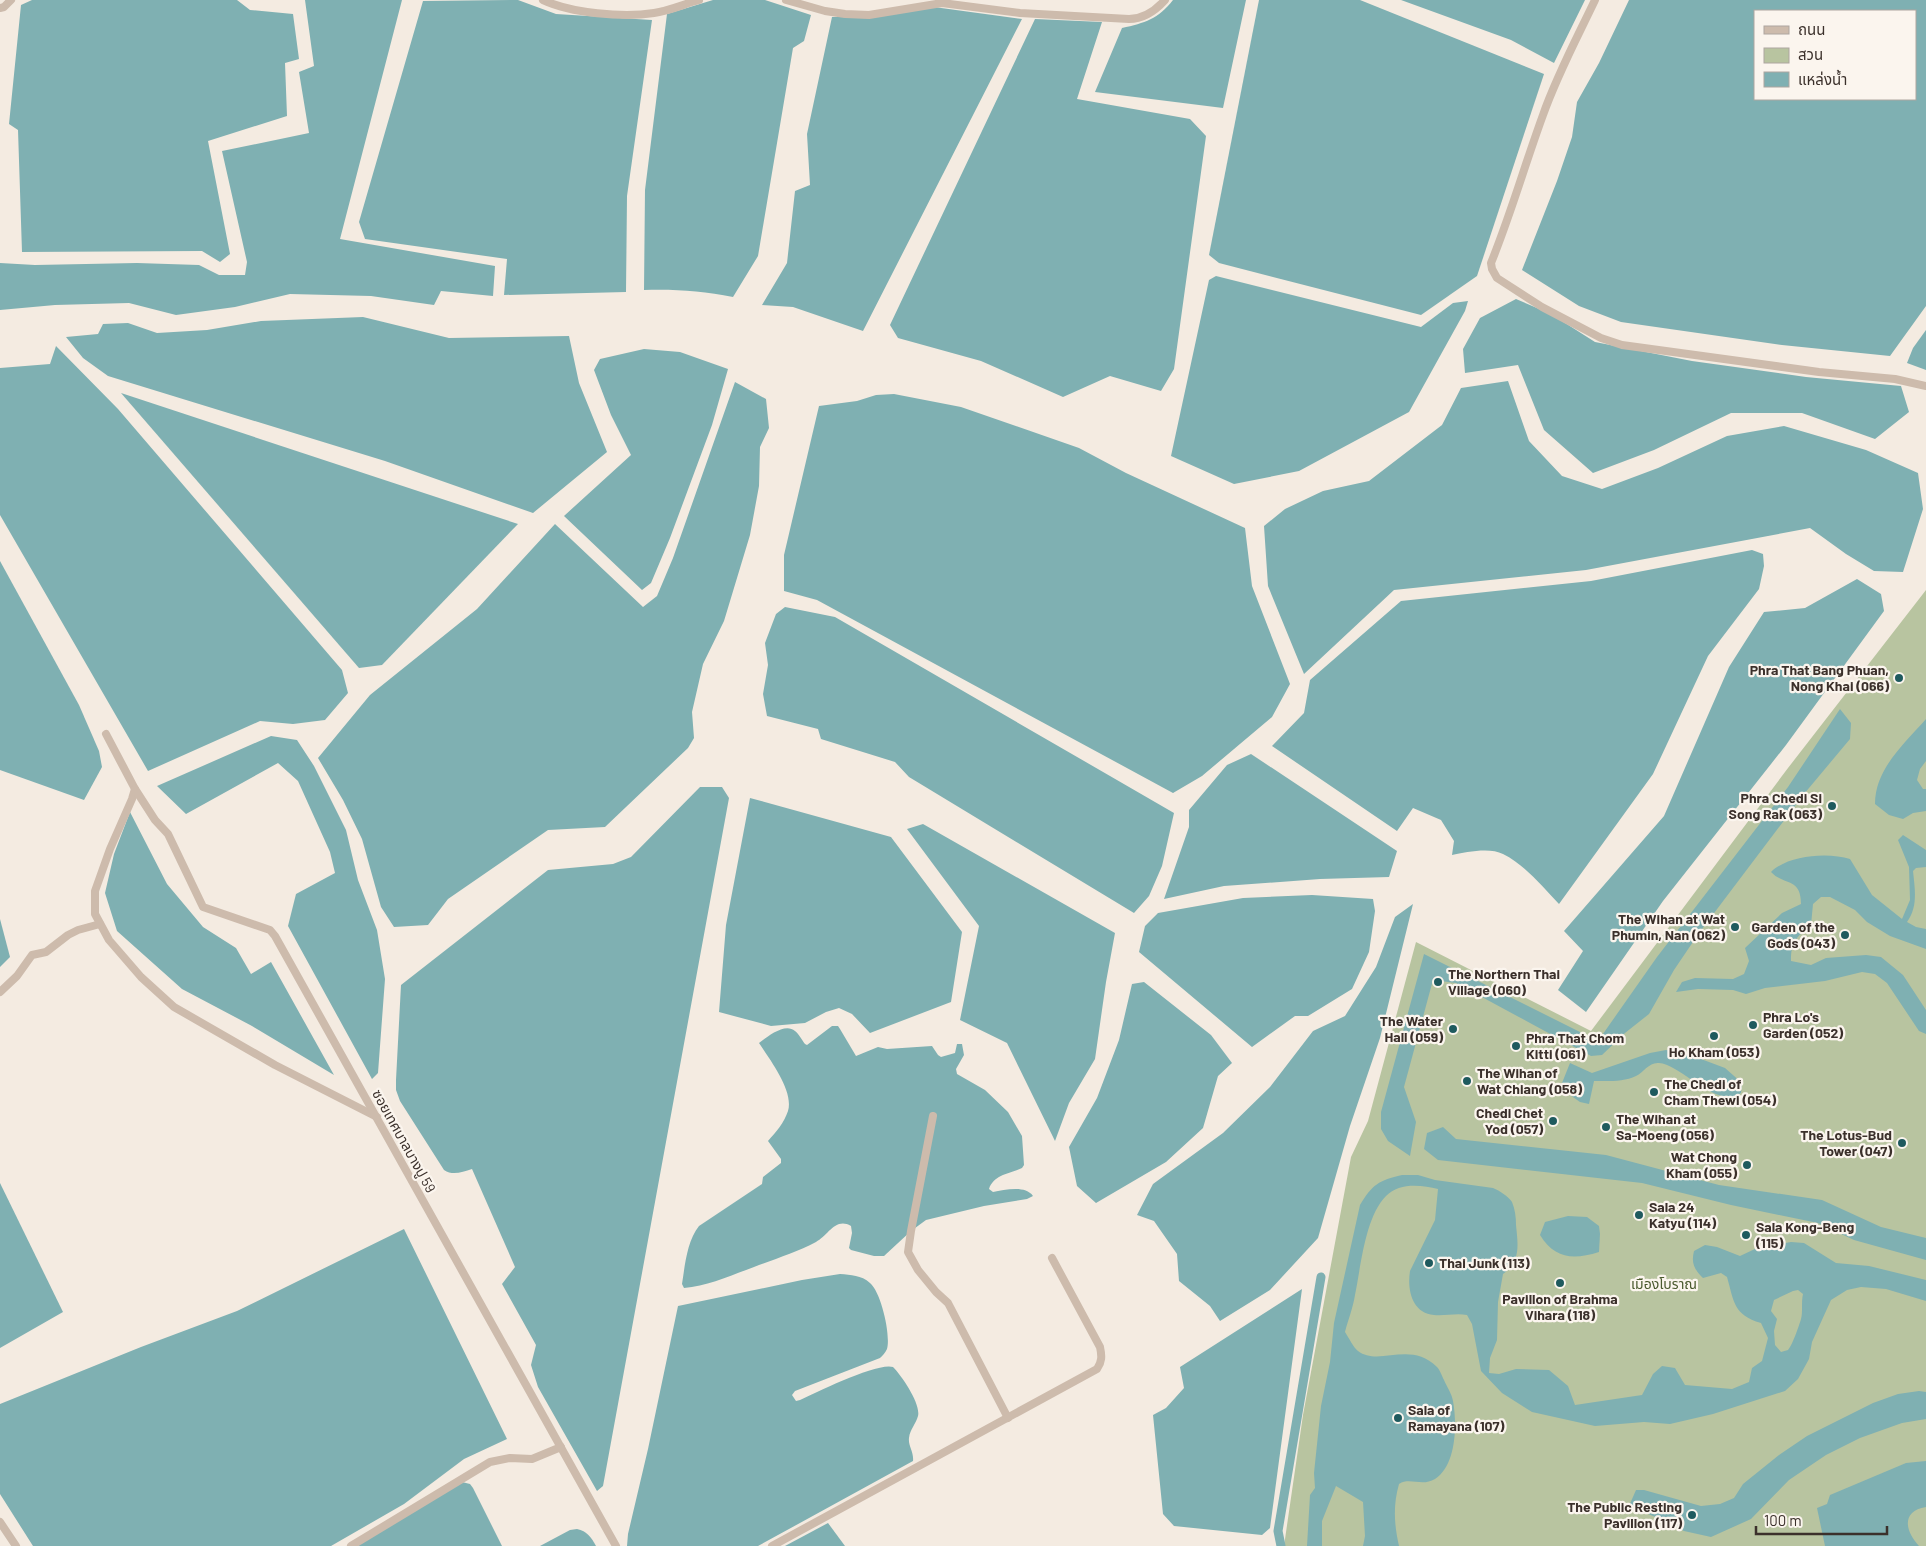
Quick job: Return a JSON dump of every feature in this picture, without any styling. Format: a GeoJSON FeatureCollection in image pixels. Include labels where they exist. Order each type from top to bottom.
{"type":"FeatureCollection","features":[{"type":"Feature","properties":{"kind":"street"},"geometry":{"type":"LineString","coordinates":[[0,8],[11,0]]}},
{"type":"Feature","properties":{"kind":"street"},"geometry":{"type":"LineString","coordinates":[[543,0],[572,10],[614,14],[654,13],[699,0]]}},
{"type":"Feature","properties":{"kind":"street"},"geometry":{"type":"LineString","coordinates":[[786,0],[825,11],[869,15],[942,3],[1026,14],[1129,19],[1146,16],[1165,0]]}},
{"type":"Feature","properties":{"kind":"street"},"geometry":{"type":"LineString","coordinates":[[1595,0],[1559,74],[1543,114],[1507,224],[1491,263],[1497,278],[1549,311],[1601,338],[1622,345],[1819,372],[1895,379],[1926,386]]}},
{"type":"Feature","properties":{"kind":"street","name":"ซอยเทศบาลบางปู 59"},"geometry":{"type":"LineString","coordinates":[[106,734],[135,789],[155,820],[168,834],[203,907],[270,930],[274,936],[616,1546]]}},
{"type":"Feature","properties":{"kind":"street"},"geometry":{"type":"LineString","coordinates":[[135,789],[95,891],[94,905],[100,924],[120,954],[140,977],[174,1008],[275,1065],[377,1117]]}},
{"type":"Feature","properties":{"kind":"street"},"geometry":{"type":"LineString","coordinates":[[0,992],[17,976],[32,955],[46,952],[68,935],[78,930],[100,924]]}},
{"type":"Feature","properties":{"kind":"street"},"geometry":{"type":"LineString","coordinates":[[933,1116],[908,1252],[918,1270],[948,1303],[1008,1418]]}},
{"type":"Feature","properties":{"kind":"street"},"geometry":{"type":"LineString","coordinates":[[772,1546],[1092,1374],[1101,1363],[1102,1355],[1100,1348],[1052,1258]]}},
{"type":"Feature","properties":{"kind":"street"},"geometry":{"type":"LineString","coordinates":[[350,1546],[490,1462],[510,1458],[532,1459],[561,1447]]}},
{"type":"Feature","properties":{"kind":"street"},"geometry":{"type":"LineString","coordinates":[[0,1522],[15,1545]]}},
{"type":"Feature","properties":{"kind":"green space","name":"เมืองโบราณ"},"geometry":{"type":"Polygon","coordinates":[[[1926,590],[1926,1546],[1284,1546],[1303,1415],[1351,1157],[1368,1121],[1416,942],[1591,1031],[1788,768],[1926,590]]]}},
{"type":"Feature","properties":{"kind":"water"},"geometry":{"type":"Polygon","coordinates":[[[32,0],[237,0],[250,10],[293,14],[299,59],[285,63],[287,116],[208,141],[230,254],[220,262],[202,251],[22,252],[18,130],[9,124],[21,5],[32,0]]]}},
{"type":"Feature","properties":{"kind":"water"},"geometry":{"type":"Polygon","coordinates":[[[305,0],[402,0],[340,239],[495,266],[493,296],[441,291],[434,305],[371,296],[290,294],[235,307],[176,315],[129,303],[55,305],[0,310],[0,263],[35,265],[137,263],[199,265],[219,275],[245,275],[247,262],[222,151],[309,133],[299,72],[314,66],[305,0]]]}},
{"type":"Feature","properties":{"kind":"water"},"geometry":{"type":"Polygon","coordinates":[[[518,0],[556,14],[652,20],[627,196],[626,292],[504,295],[507,259],[365,239],[359,222],[423,1],[518,0]]]}},
{"type":"Feature","properties":{"kind":"water"},"geometry":{"type":"Polygon","coordinates":[[[713,0],[765,0],[811,15],[804,41],[793,48],[758,256],[733,297],[689,291],[644,290],[645,190],[667,14],[713,0]]]}},
{"type":"Feature","properties":{"kind":"water"},"geometry":{"type":"Polygon","coordinates":[[[1173,0],[1246,0],[1223,108],[1095,92],[1122,28],[1138,24],[1156,16],[1173,0]]]}},
{"type":"Feature","properties":{"kind":"water"},"geometry":{"type":"Polygon","coordinates":[[[1259,0],[1360,0],[1544,74],[1477,276],[1421,315],[1219,263],[1209,255],[1259,0]]]}},
{"type":"Feature","properties":{"kind":"water"},"geometry":{"type":"Polygon","coordinates":[[[1401,0],[1585,0],[1554,63],[1511,40],[1401,0]]]}},
{"type":"Feature","properties":{"kind":"water"},"geometry":{"type":"Polygon","coordinates":[[[1629,0],[1926,0],[1926,306],[1890,356],[1782,345],[1621,322],[1579,306],[1522,270],[1572,137],[1577,102],[1599,63],[1629,0]]]}},
{"type":"Feature","properties":{"kind":"water"},"geometry":{"type":"Polygon","coordinates":[[[934,7],[1022,19],[863,331],[793,307],[762,305],[787,263],[795,191],[810,185],[807,134],[832,17],[883,15],[934,7]]]}},
{"type":"Feature","properties":{"kind":"water"},"geometry":{"type":"Polygon","coordinates":[[[1035,19],[1102,22],[1077,99],[1190,119],[1206,136],[1174,369],[1161,391],[1110,376],[1063,397],[981,361],[898,338],[890,325],[1035,19]]]}},
{"type":"Feature","properties":{"kind":"water"},"geometry":{"type":"Polygon","coordinates":[[[1216,276],[1421,327],[1453,303],[1468,301],[1465,311],[1409,412],[1299,471],[1234,484],[1171,456],[1209,280],[1216,276]]]}},
{"type":"Feature","properties":{"kind":"water"},"geometry":{"type":"Polygon","coordinates":[[[1516,299],[1551,314],[1595,342],[1692,361],[1806,377],[1901,386],[1909,412],[1875,439],[1802,413],[1731,413],[1654,450],[1593,473],[1544,430],[1518,365],[1465,373],[1463,349],[1480,318],[1516,299]]]}},
{"type":"Feature","properties":{"kind":"water"},"geometry":{"type":"Polygon","coordinates":[[[363,317],[449,338],[569,336],[579,383],[607,452],[533,513],[385,461],[108,376],[83,358],[66,337],[98,334],[103,324],[128,323],[157,333],[207,330],[261,321],[363,317]]]}},
{"type":"Feature","properties":{"kind":"water"},"geometry":{"type":"Polygon","coordinates":[[[1926,330],[1926,370],[1907,363],[1913,348],[1926,330]]]}},
{"type":"Feature","properties":{"kind":"water"},"geometry":{"type":"Polygon","coordinates":[[[56,346],[118,409],[342,670],[348,693],[325,720],[293,724],[260,721],[148,771],[0,515],[0,368],[50,364],[56,346]]]}},
{"type":"Feature","properties":{"kind":"water"},"geometry":{"type":"Polygon","coordinates":[[[644,349],[680,352],[728,369],[712,425],[670,538],[651,583],[642,590],[564,516],[631,455],[611,415],[594,370],[600,359],[644,349]]]}},
{"type":"Feature","properties":{"kind":"water"},"geometry":{"type":"Polygon","coordinates":[[[1508,381],[1529,441],[1562,476],[1602,489],[1658,468],[1727,436],[1784,426],[1866,450],[1918,473],[1923,509],[1903,572],[1874,571],[1846,554],[1810,528],[1586,570],[1394,590],[1304,674],[1268,586],[1264,526],[1285,509],[1323,491],[1369,481],[1442,425],[1461,388],[1508,381]]]}},
{"type":"Feature","properties":{"kind":"water"},"geometry":{"type":"Polygon","coordinates":[[[735,382],[766,399],[769,428],[760,447],[759,486],[750,535],[724,621],[703,664],[692,712],[694,738],[688,748],[605,827],[548,830],[448,899],[428,925],[394,927],[381,907],[362,839],[343,800],[318,758],[370,695],[477,609],[555,524],[643,607],[657,596],[673,558],[735,382]]]}},
{"type":"Feature","properties":{"kind":"water"},"geometry":{"type":"Polygon","coordinates":[[[121,393],[518,524],[382,665],[359,668],[121,393]]]}},
{"type":"Feature","properties":{"kind":"water"},"geometry":{"type":"Polygon","coordinates":[[[894,394],[961,407],[1079,448],[1126,473],[1245,528],[1252,586],[1290,684],[1272,717],[1202,776],[1173,793],[817,600],[784,591],[784,555],[819,406],[857,401],[876,395],[894,394]]]}},
{"type":"Feature","properties":{"kind":"water"},"geometry":{"type":"Polygon","coordinates":[[[1752,550],[1763,554],[1764,566],[1759,589],[1708,656],[1653,774],[1559,904],[1526,870],[1503,854],[1485,850],[1452,855],[1454,841],[1441,820],[1413,808],[1397,831],[1272,746],[1304,713],[1310,680],[1401,601],[1591,581],[1752,550]]]}},
{"type":"Feature","properties":{"kind":"water"},"geometry":{"type":"Polygon","coordinates":[[[0,561],[79,705],[99,751],[102,767],[84,800],[0,770],[0,561]]]}},
{"type":"Feature","properties":{"kind":"water"},"geometry":{"type":"Polygon","coordinates":[[[1857,579],[1881,594],[1884,611],[1786,745],[1663,901],[1586,1012],[1558,990],[1583,951],[1564,931],[1664,816],[1729,667],[1764,612],[1805,608],[1857,579]]]}},
{"type":"Feature","properties":{"kind":"water"},"geometry":{"type":"Polygon","coordinates":[[[785,607],[835,617],[1174,813],[1162,866],[1149,896],[1134,913],[909,777],[895,762],[821,739],[818,729],[767,716],[763,694],[768,665],[765,643],[776,614],[785,607]]]}},
{"type":"Feature","properties":{"kind":"water"},"geometry":{"type":"Polygon","coordinates":[[[1840,709],[1851,723],[1850,739],[1804,794],[1699,933],[1674,970],[1649,1014],[1602,1055],[1591,1056],[1456,983],[1433,980],[1404,1087],[1416,1122],[1410,1156],[1388,1141],[1381,1129],[1381,1112],[1424,954],[1598,1041],[1657,957],[1788,787],[1840,709]]]}},
{"type":"Feature","properties":{"kind":"water"},"geometry":{"type":"Polygon","coordinates":[[[1926,719],[1926,761],[1920,769],[1917,780],[1923,789],[1926,789],[1926,811],[1913,813],[1903,819],[1889,815],[1875,804],[1876,791],[1880,779],[1892,758],[1926,719]]]}},
{"type":"Feature","properties":{"kind":"water"},"geometry":{"type":"Polygon","coordinates":[[[271,736],[297,740],[314,766],[346,830],[358,880],[377,930],[385,979],[378,1073],[372,1079],[288,926],[296,894],[335,873],[330,852],[298,781],[278,763],[186,814],[157,786],[271,736]]]}},
{"type":"Feature","properties":{"kind":"water"},"geometry":{"type":"Polygon","coordinates":[[[1251,754],[1397,851],[1389,877],[1320,879],[1224,886],[1164,899],[1189,827],[1189,810],[1227,765],[1251,754]]]}},
{"type":"Feature","properties":{"kind":"water"},"geometry":{"type":"Polygon","coordinates":[[[700,787],[722,787],[729,798],[603,1486],[597,1491],[538,1387],[531,1365],[536,1345],[502,1284],[515,1267],[472,1169],[454,1173],[444,1170],[400,1101],[396,1090],[396,1080],[401,985],[548,870],[613,864],[631,857],[700,787]]]}},
{"type":"Feature","properties":{"kind":"water"},"geometry":{"type":"Polygon","coordinates":[[[750,798],[891,837],[962,932],[951,1002],[870,1033],[852,1014],[839,1008],[826,1012],[805,1023],[771,1026],[719,1012],[726,925],[750,798]]]}},
{"type":"Feature","properties":{"kind":"water"},"geometry":{"type":"Polygon","coordinates":[[[130,812],[167,884],[203,927],[236,948],[251,974],[271,962],[334,1075],[252,1026],[182,989],[117,931],[105,893],[114,854],[130,812]]]}},
{"type":"Feature","properties":{"kind":"water"},"geometry":{"type":"Polygon","coordinates":[[[923,824],[1115,933],[1095,1059],[1069,1103],[1055,1141],[1007,1043],[960,1020],[979,926],[907,829],[923,824]]]}},
{"type":"Feature","properties":{"kind":"water"},"geometry":{"type":"Polygon","coordinates":[[[1903,835],[1926,850],[1926,867],[1916,868],[1913,871],[1914,904],[1907,922],[1916,927],[1926,929],[1926,949],[1890,936],[1867,922],[1855,910],[1830,897],[1821,897],[1813,904],[1811,925],[1793,944],[1791,961],[1811,965],[1826,958],[1866,955],[1881,957],[1903,975],[1926,1010],[1926,1034],[1919,1031],[1887,983],[1875,974],[1862,972],[1825,981],[1765,988],[1746,994],[1733,990],[1698,989],[1676,992],[1682,982],[1695,978],[1733,979],[1744,974],[1749,961],[1745,948],[1782,913],[1801,904],[1800,895],[1795,886],[1771,872],[1787,862],[1809,856],[1831,856],[1850,859],[1872,895],[1902,919],[1910,900],[1909,867],[1898,840],[1903,835]]]}},
{"type":"Feature","properties":{"kind":"water"},"geometry":{"type":"Polygon","coordinates":[[[1312,895],[1373,899],[1375,911],[1369,952],[1352,989],[1308,1016],[1295,1016],[1252,1047],[1139,952],[1145,926],[1158,913],[1243,898],[1312,895]]]}},
{"type":"Feature","properties":{"kind":"water"},"geometry":{"type":"Polygon","coordinates":[[[1413,904],[1380,1038],[1350,1126],[1318,1238],[1270,1290],[1220,1321],[1210,1306],[1179,1281],[1177,1254],[1154,1221],[1137,1215],[1153,1184],[1223,1133],[1270,1087],[1313,1031],[1345,1016],[1376,967],[1395,917],[1413,904]]]}},
{"type":"Feature","properties":{"kind":"water"},"geometry":{"type":"Polygon","coordinates":[[[0,919],[10,957],[0,967],[0,919]]]}},
{"type":"Feature","properties":{"kind":"water"},"geometry":{"type":"Polygon","coordinates":[[[1144,982],[1211,1035],[1232,1063],[1218,1076],[1203,1128],[1166,1162],[1096,1203],[1077,1186],[1069,1147],[1097,1098],[1119,1040],[1132,984],[1144,982]]]}},
{"type":"Feature","properties":{"kind":"water"},"geometry":{"type":"Polygon","coordinates":[[[832,1026],[838,1026],[856,1056],[878,1047],[887,1049],[932,1046],[941,1057],[955,1053],[957,1044],[962,1044],[964,1055],[956,1069],[957,1074],[985,1090],[1008,1112],[1022,1136],[1024,1165],[1022,1168],[998,1177],[989,1189],[993,1192],[1020,1189],[1033,1196],[1027,1199],[984,1206],[926,1220],[884,1256],[874,1256],[851,1250],[849,1248],[852,1233],[851,1226],[840,1224],[832,1228],[816,1242],[794,1252],[720,1280],[684,1288],[682,1284],[687,1254],[699,1226],[762,1184],[763,1177],[781,1163],[781,1159],[768,1141],[788,1111],[788,1094],[775,1067],[759,1043],[776,1031],[786,1028],[795,1031],[807,1045],[832,1026]]]}},
{"type":"Feature","properties":{"kind":"water"},"geometry":{"type":"Polygon","coordinates":[[[1666,1050],[1693,1056],[1725,1068],[1742,1083],[1741,1093],[1731,1097],[1721,1096],[1699,1085],[1678,1070],[1659,1063],[1652,1064],[1631,1078],[1616,1081],[1594,1081],[1589,1104],[1580,1102],[1560,1088],[1570,1063],[1592,1073],[1650,1053],[1666,1050]]]}},
{"type":"Feature","properties":{"kind":"water"},"geometry":{"type":"Polygon","coordinates":[[[1443,1127],[1456,1139],[1606,1155],[1719,1185],[1822,1200],[1881,1227],[1926,1238],[1926,1260],[1854,1240],[1818,1223],[1731,1205],[1642,1183],[1438,1160],[1424,1149],[1427,1133],[1443,1127]]]}},
{"type":"Feature","properties":{"kind":"water"},"geometry":{"type":"Polygon","coordinates":[[[1418,1175],[1435,1180],[1493,1188],[1504,1194],[1512,1202],[1516,1216],[1517,1252],[1513,1264],[1503,1274],[1498,1302],[1497,1340],[1490,1358],[1489,1373],[1499,1374],[1516,1369],[1549,1370],[1568,1386],[1575,1405],[1642,1395],[1653,1374],[1662,1366],[1675,1368],[1685,1385],[1732,1389],[1749,1382],[1752,1368],[1762,1361],[1768,1338],[1761,1323],[1745,1316],[1736,1306],[1727,1277],[1721,1273],[1703,1278],[1697,1272],[1693,1262],[1694,1251],[1705,1245],[1717,1247],[1740,1256],[1757,1248],[1791,1242],[1804,1243],[1836,1263],[1869,1266],[1926,1280],[1926,1301],[1886,1289],[1861,1287],[1847,1290],[1831,1300],[1812,1342],[1809,1359],[1798,1379],[1785,1391],[1713,1414],[1670,1424],[1644,1422],[1595,1426],[1532,1412],[1502,1393],[1481,1371],[1472,1324],[1467,1315],[1434,1315],[1421,1310],[1416,1305],[1410,1293],[1410,1271],[1435,1220],[1438,1189],[1425,1186],[1397,1188],[1386,1196],[1373,1216],[1365,1242],[1354,1300],[1345,1332],[1356,1349],[1366,1355],[1416,1355],[1427,1359],[1437,1367],[1451,1393],[1453,1401],[1455,1420],[1454,1443],[1448,1464],[1435,1479],[1425,1482],[1407,1481],[1399,1484],[1395,1515],[1399,1546],[1363,1546],[1365,1536],[1363,1502],[1336,1486],[1322,1521],[1322,1546],[1307,1546],[1310,1495],[1315,1488],[1314,1473],[1321,1406],[1330,1362],[1334,1323],[1360,1205],[1372,1188],[1382,1181],[1394,1177],[1418,1175]],[[1798,1290],[1793,1291],[1774,1300],[1771,1311],[1777,1319],[1774,1331],[1775,1345],[1781,1352],[1788,1350],[1795,1336],[1802,1316],[1803,1294],[1798,1290]]]}},
{"type":"Feature","properties":{"kind":"water"},"geometry":{"type":"Polygon","coordinates":[[[0,1183],[63,1312],[0,1348],[0,1183]]]}},
{"type":"Feature","properties":{"kind":"water"},"geometry":{"type":"Polygon","coordinates":[[[1568,1216],[1587,1217],[1599,1226],[1599,1252],[1590,1255],[1565,1256],[1552,1249],[1546,1243],[1540,1235],[1545,1222],[1568,1216]]]}},
{"type":"Feature","properties":{"kind":"water"},"geometry":{"type":"Polygon","coordinates":[[[404,1229],[507,1439],[464,1459],[404,1504],[331,1546],[33,1546],[0,1494],[0,1404],[141,1347],[237,1311],[404,1229]]]}},
{"type":"Feature","properties":{"kind":"water"},"geometry":{"type":"Polygon","coordinates":[[[840,1274],[863,1278],[874,1288],[884,1314],[888,1334],[887,1349],[880,1358],[795,1391],[792,1395],[796,1401],[800,1400],[861,1373],[893,1367],[910,1390],[917,1405],[918,1416],[909,1438],[913,1461],[758,1546],[627,1546],[628,1534],[678,1306],[840,1274]]]}},
{"type":"Feature","properties":{"kind":"water"},"geometry":{"type":"Polygon","coordinates":[[[1302,1289],[1270,1528],[1262,1535],[1174,1526],[1163,1514],[1153,1415],[1166,1408],[1184,1388],[1180,1367],[1302,1289]]]}},
{"type":"Feature","properties":{"kind":"water"},"geometry":{"type":"Polygon","coordinates":[[[1926,1392],[1926,1419],[1902,1423],[1860,1438],[1826,1455],[1789,1480],[1751,1519],[1711,1537],[1684,1531],[1629,1506],[1636,1490],[1644,1490],[1701,1506],[1720,1504],[1734,1498],[1743,1484],[1779,1455],[1807,1436],[1873,1403],[1898,1394],[1926,1392]]]}},
{"type":"Feature","properties":{"kind":"water"},"geometry":{"type":"Polygon","coordinates":[[[1926,1461],[1926,1507],[1912,1513],[1908,1522],[1908,1528],[1919,1546],[1825,1546],[1817,1508],[1827,1504],[1830,1495],[1906,1463],[1926,1461]]]}},
{"type":"Feature","properties":{"kind":"water"},"geometry":{"type":"Polygon","coordinates":[[[462,1482],[470,1484],[473,1488],[502,1546],[355,1546],[462,1482]]]}},
{"type":"Feature","properties":{"kind":"water"},"geometry":{"type":"Polygon","coordinates":[[[828,1523],[845,1546],[785,1546],[828,1523]]]}},
{"type":"Feature","properties":{"kind":"water"},"geometry":{"type":"Polygon","coordinates":[[[577,1529],[588,1535],[596,1546],[540,1546],[570,1530],[577,1529]]]}},
{"type":"Feature","properties":{"kind":"waterway"},"geometry":{"type":"LineString","coordinates":[[1281,1546],[1278,1531],[1321,1277]]}},
{"type":"Feature","properties":{"kind":"place","name":"Phra That Bang Phuan, Nong Khai (066)"},"geometry":{"type":"Point","coordinates":[1899,678]}},
{"type":"Feature","properties":{"kind":"place","name":"Phra Chedi Si Song Rak (063)"},"geometry":{"type":"Point","coordinates":[1832,806]}},
{"type":"Feature","properties":{"kind":"place","name":"The Wihan at Wat Phumin, Nan (062)"},"geometry":{"type":"Point","coordinates":[1735,927]}},
{"type":"Feature","properties":{"kind":"place","name":"Garden of the Gods (043)"},"geometry":{"type":"Point","coordinates":[1845,935]}},
{"type":"Feature","properties":{"kind":"place","name":"The Northern Thai Village (060)"},"geometry":{"type":"Point","coordinates":[1438,982]}},
{"type":"Feature","properties":{"kind":"place","name":"Phra Lo's Garden (052)"},"geometry":{"type":"Point","coordinates":[1753,1025]}},
{"type":"Feature","properties":{"kind":"place","name":"The Water Hall (059)"},"geometry":{"type":"Point","coordinates":[1453,1029]}},
{"type":"Feature","properties":{"kind":"place","name":"Ho Kham (053)"},"geometry":{"type":"Point","coordinates":[1714,1036]}},
{"type":"Feature","properties":{"kind":"place","name":"Phra That Chom Kitti (061)"},"geometry":{"type":"Point","coordinates":[1516,1046]}},
{"type":"Feature","properties":{"kind":"place","name":"The Wihan of Wat Chiang (058)"},"geometry":{"type":"Point","coordinates":[1467,1081]}},
{"type":"Feature","properties":{"kind":"place","name":"The Chedi of Cham Thewi (054)"},"geometry":{"type":"Point","coordinates":[1654,1092]}},
{"type":"Feature","properties":{"kind":"place","name":"Chedi Chet Yod (057)"},"geometry":{"type":"Point","coordinates":[1553,1121]}},
{"type":"Feature","properties":{"kind":"place","name":"The Wihan at Sa-Moeng (056)"},"geometry":{"type":"Point","coordinates":[1606,1127]}},
{"type":"Feature","properties":{"kind":"place","name":"The Lotus-Bud Tower (047)"},"geometry":{"type":"Point","coordinates":[1902,1143]}},
{"type":"Feature","properties":{"kind":"place","name":"Wat Chong Kham (055)"},"geometry":{"type":"Point","coordinates":[1747,1165]}},
{"type":"Feature","properties":{"kind":"place","name":"Sala 24 Katyu (114)"},"geometry":{"type":"Point","coordinates":[1639,1215]}},
{"type":"Feature","properties":{"kind":"place","name":"Sala Kong-Beng (115)"},"geometry":{"type":"Point","coordinates":[1746,1235]}},
{"type":"Feature","properties":{"kind":"place","name":"Thai Junk (113)"},"geometry":{"type":"Point","coordinates":[1429,1263]}},
{"type":"Feature","properties":{"kind":"place","name":"Pavillon of Brahma Vihara (118)"},"geometry":{"type":"Point","coordinates":[1560,1283]}},
{"type":"Feature","properties":{"kind":"place","name":"Sala of Ramayana (107)"},"geometry":{"type":"Point","coordinates":[1398,1418]}},
{"type":"Feature","properties":{"kind":"place","name":"The Public Resting Pavillon (117)"},"geometry":{"type":"Point","coordinates":[1692,1515]}}]}
